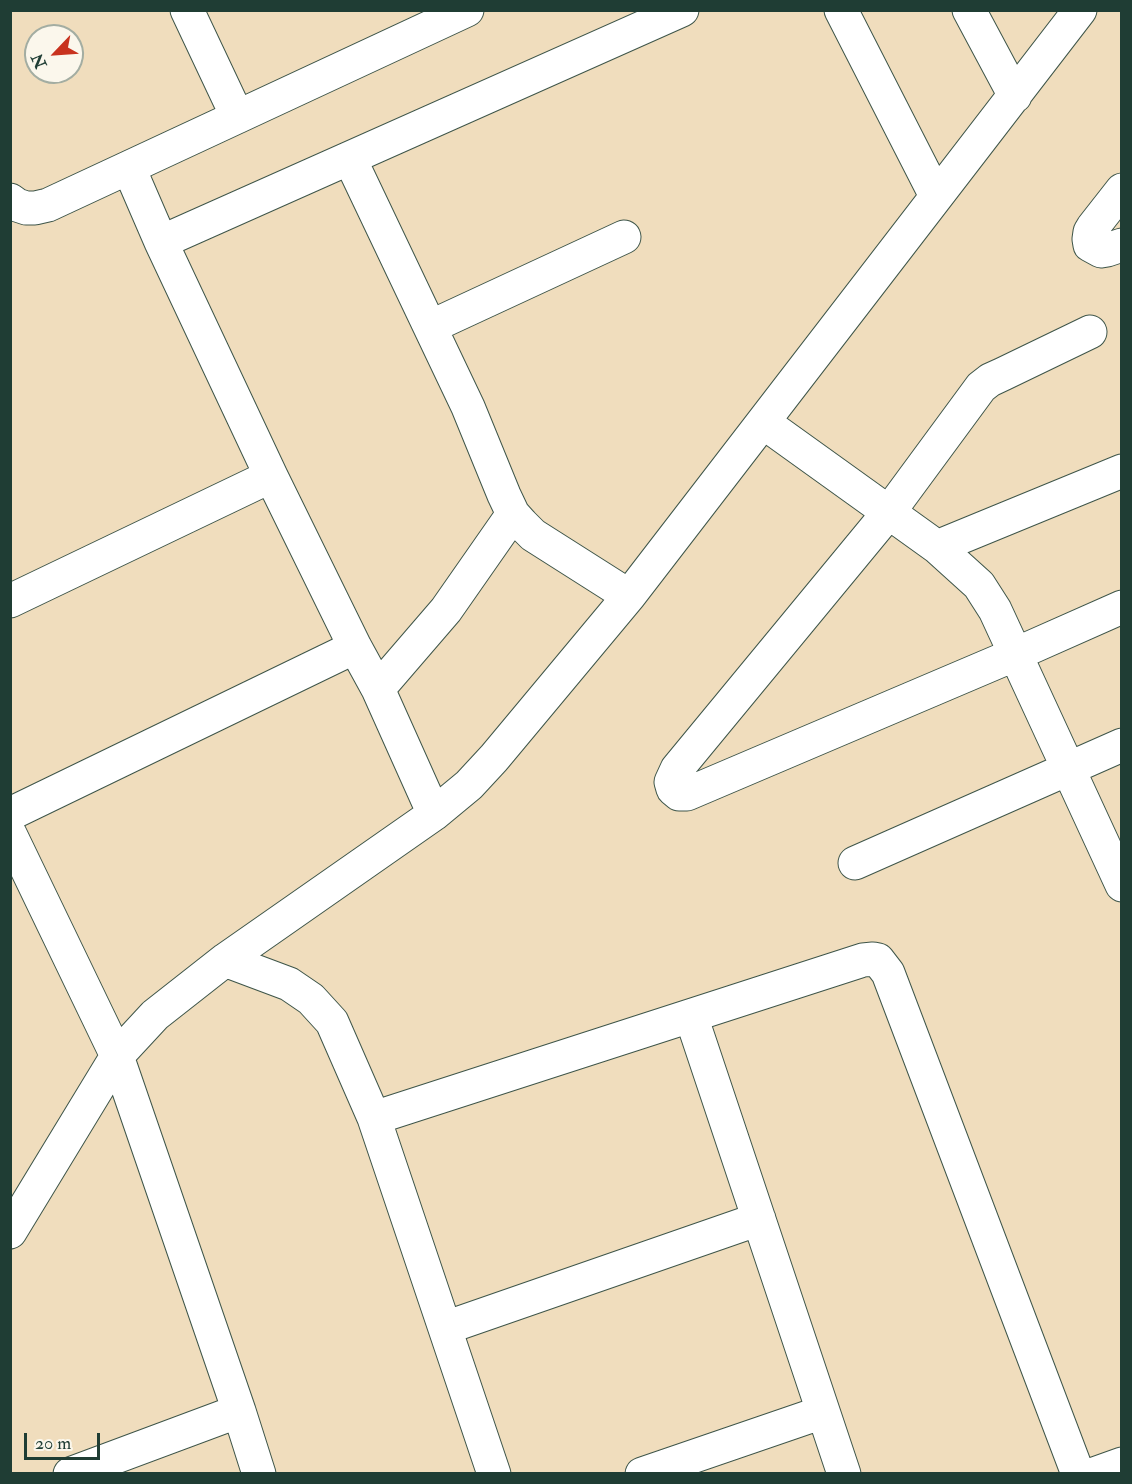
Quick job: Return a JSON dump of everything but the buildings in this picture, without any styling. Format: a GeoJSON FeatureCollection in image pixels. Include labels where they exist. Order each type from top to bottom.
{"type":"FeatureCollection","features":[{"type":"Feature","properties":{"kind":"street"},"geometry":{"type":"LineString","coordinates":[[187,10],[237,116]]}},
{"type":"Feature","properties":{"kind":"street"},"geometry":{"type":"LineString","coordinates":[[10,200],[26,208],[48,205],[467,10]]}},
{"type":"Feature","properties":{"kind":"street"},"geometry":{"type":"LineString","coordinates":[[161,242],[682,10]]}},
{"type":"Feature","properties":{"kind":"street"},"geometry":{"type":"LineString","coordinates":[[841,10],[936,196]]}},
{"type":"Feature","properties":{"kind":"street"},"geometry":{"type":"LineString","coordinates":[[969,10],[1015,96]]}},
{"type":"Feature","properties":{"kind":"street"},"geometry":{"type":"LineString","coordinates":[[10,1232],[117,1056],[155,1015],[225,960],[434,814],[469,784],[494,758],[629,596],[1080,10]]}},
{"type":"Feature","properties":{"kind":"street"},"geometry":{"type":"LineString","coordinates":[[350,159],[468,407],[513,514],[533,535],[629,596]]}},
{"type":"Feature","properties":{"kind":"street"},"geometry":{"type":"LineString","coordinates":[[129,168],[161,242],[271,476],[378,689],[434,814]]}},
{"type":"Feature","properties":{"kind":"street"},"geometry":{"type":"LineString","coordinates":[[1122,190],[1093,227],[1089,239],[1090,245],[1101,250],[1122,245]]}},
{"type":"Feature","properties":{"kind":"street"},"geometry":{"type":"LineString","coordinates":[[430,327],[624,237]]}},
{"type":"Feature","properties":{"kind":"street"},"geometry":{"type":"LineString","coordinates":[[1090,332],[981,387],[889,512],[677,769],[671,782],[673,789],[679,794],[687,794],[1122,607]]}},
{"type":"Feature","properties":{"kind":"street"},"geometry":{"type":"LineString","coordinates":[[763,422],[937,547],[978,585],[995,610],[1122,885]]}},
{"type":"Feature","properties":{"kind":"street"},"geometry":{"type":"LineString","coordinates":[[937,547],[1122,471]]}},
{"type":"Feature","properties":{"kind":"street"},"geometry":{"type":"LineString","coordinates":[[10,601],[271,476]]}},
{"type":"Feature","properties":{"kind":"street"},"geometry":{"type":"LineString","coordinates":[[378,689],[446,610],[513,514]]}},
{"type":"Feature","properties":{"kind":"street"},"geometry":{"type":"LineString","coordinates":[[10,814],[355,647]]}},
{"type":"Feature","properties":{"kind":"street"},"geometry":{"type":"LineString","coordinates":[[855,863],[1122,745]]}},
{"type":"Feature","properties":{"kind":"street"},"geometry":{"type":"LineString","coordinates":[[10,834],[117,1056],[259,1473]]}},
{"type":"Feature","properties":{"kind":"street"},"geometry":{"type":"LineString","coordinates":[[374,1118],[863,960],[873,958],[878,960],[892,984],[1078,1473]]}},
{"type":"Feature","properties":{"kind":"street"},"geometry":{"type":"LineString","coordinates":[[225,960],[289,984],[311,999],[332,1022],[374,1118],[494,1473]]}},
{"type":"Feature","properties":{"kind":"street"},"geometry":{"type":"LineString","coordinates":[[691,1016],[844,1473]]}},
{"type":"Feature","properties":{"kind":"street"},"geometry":{"type":"LineString","coordinates":[[445,1328],[759,1220]]}},
{"type":"Feature","properties":{"kind":"street"},"geometry":{"type":"LineString","coordinates":[[70,1473],[239,1411]]}},
{"type":"Feature","properties":{"kind":"street"},"geometry":{"type":"LineString","coordinates":[[642,1473],[823,1412]]}},
{"type":"Feature","properties":{"kind":"street"},"geometry":{"type":"LineString","coordinates":[[1094,1473],[1122,1464]]}}]}
